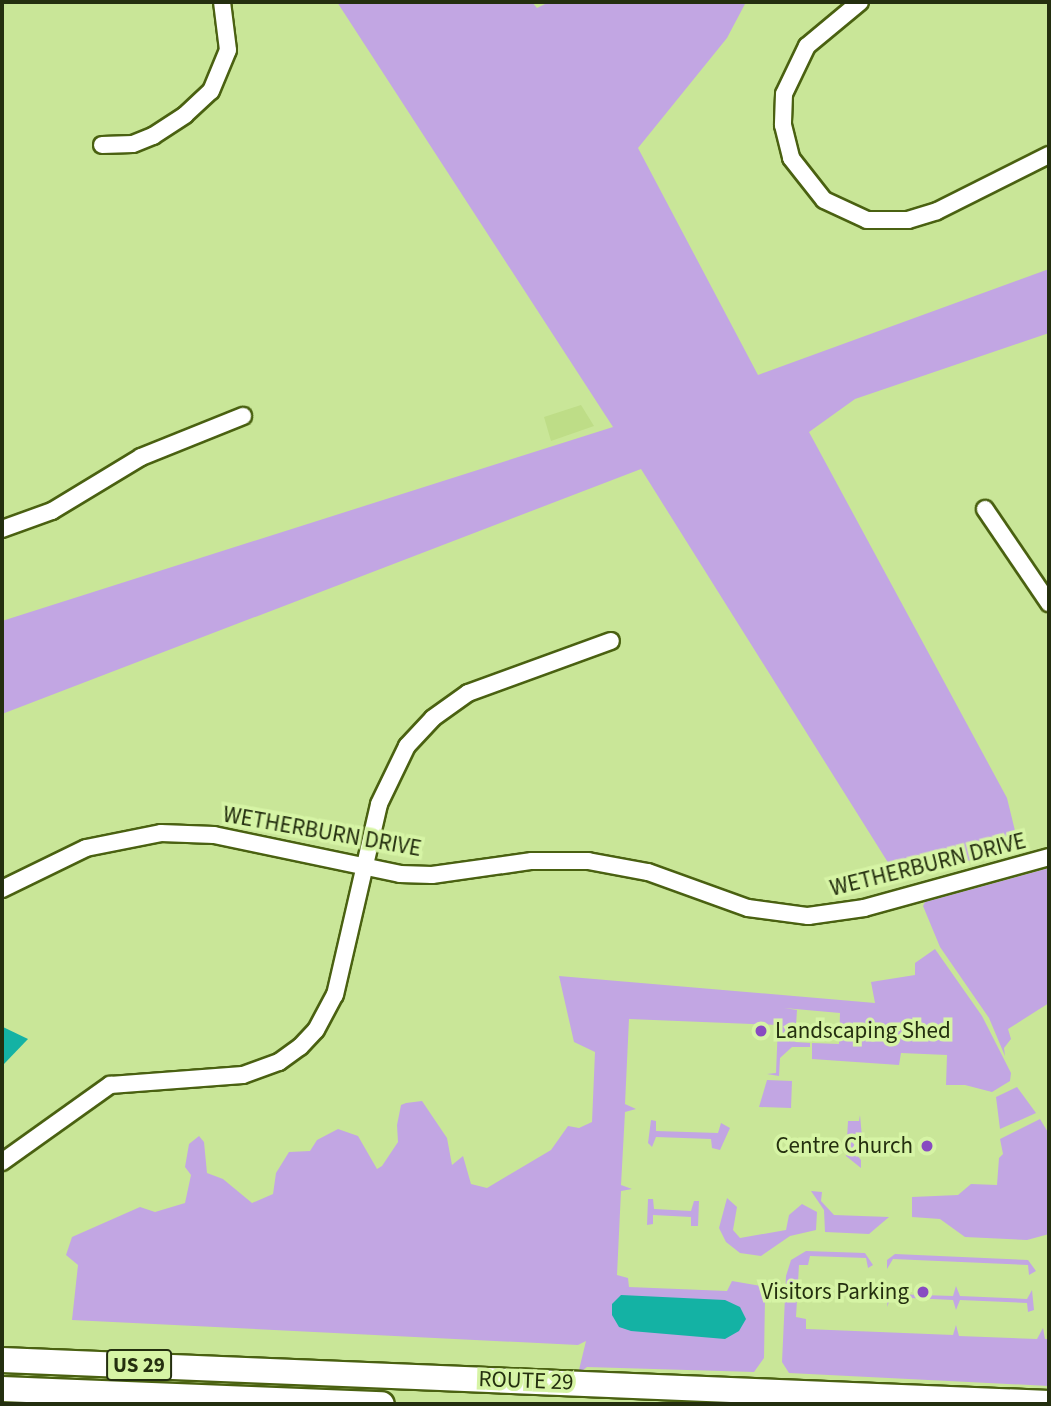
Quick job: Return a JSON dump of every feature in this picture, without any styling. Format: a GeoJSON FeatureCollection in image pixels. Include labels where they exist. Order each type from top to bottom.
{"type":"FeatureCollection","features":[{"type":"Feature","properties":{"kind":"main road","name":"ROUTE 29"},"geometry":{"type":"LineString","coordinates":[[2,1360],[1049,1403]]}},
{"type":"Feature","properties":{"kind":"main road","name":"US 29"},"geometry":{"type":"LineString","coordinates":[[2,1389],[276,1402],[382,1404]]}},
{"type":"Feature","properties":{"kind":"street"},"geometry":{"type":"LineString","coordinates":[[102,145],[142,141],[186,115],[211,91],[228,50],[222,2]]}},
{"type":"Feature","properties":{"kind":"street"},"geometry":{"type":"LineString","coordinates":[[860,2],[807,46],[784,94],[783,125],[791,158],[824,200],[867,220],[908,220],[937,211],[1049,155]]}},
{"type":"Feature","properties":{"kind":"street"},"geometry":{"type":"LineString","coordinates":[[2,529],[52,511],[141,457],[243,416]]}},
{"type":"Feature","properties":{"kind":"street"},"geometry":{"type":"LineString","coordinates":[[985,509],[1049,603]]}},
{"type":"Feature","properties":{"kind":"street"},"geometry":{"type":"LineString","coordinates":[[2,1163],[110,1086],[243,1075],[279,1062],[300,1047],[316,1030],[335,995],[388,779],[407,746],[433,718],[483,685],[611,641]]}},
{"type":"Feature","properties":{"kind":"street","name":"WETHERBURN DRIVE"},"geometry":{"type":"LineString","coordinates":[[2,889],[86,848],[161,833],[214,835],[365,867],[432,875],[532,861],[588,861],[648,872],[748,908],[808,916],[864,908],[1049,858]]}},
{"type":"Feature","properties":{"kind":"street"},"geometry":{"type":"LineString","coordinates":[[276,1402],[277,1371]]}},
{"type":"Feature","properties":{"kind":"shaded area"},"geometry":{"type":"Polygon","coordinates":[[[337,2],[532,2],[537,8],[549,2],[746,2],[727,38],[638,148],[758,375],[1049,269],[1049,333],[855,399],[809,432],[1007,798],[1019,847],[899,880],[641,469],[2,714],[2,621],[613,427],[337,2]]]}},
{"type":"Feature","properties":{"kind":"shaded area"},"geometry":{"type":"Polygon","coordinates":[[[581,405],[594,426],[551,441],[544,417],[581,405]]]}},
{"type":"Feature","properties":{"kind":"shaded area"},"geometry":{"type":"Polygon","coordinates":[[[1049,868],[1049,1003],[1008,1029],[1011,1039],[1004,1048],[1005,1056],[989,1018],[940,947],[923,906],[925,902],[1049,868]]]}},
{"type":"Feature","properties":{"kind":"shaded area"},"geometry":{"type":"Polygon","coordinates":[[[935,949],[982,1016],[1011,1073],[1010,1081],[992,1092],[965,1085],[946,1085],[947,1055],[901,1053],[899,1065],[812,1059],[812,1043],[839,1044],[840,1013],[784,1008],[797,1010],[795,1042],[810,1043],[810,1047],[792,1047],[780,1058],[779,1076],[767,1074],[776,1073],[778,1025],[629,1019],[625,1104],[636,1109],[625,1112],[621,1185],[632,1189],[621,1191],[617,1275],[628,1278],[629,1287],[727,1291],[732,1281],[761,1286],[765,1297],[764,1358],[754,1372],[587,1367],[578,1374],[586,1341],[578,1345],[72,1320],[78,1265],[66,1255],[72,1237],[140,1207],[155,1212],[185,1203],[191,1175],[185,1167],[189,1144],[199,1136],[204,1142],[207,1173],[223,1179],[252,1203],[273,1194],[276,1173],[289,1152],[310,1151],[317,1140],[338,1129],[358,1136],[377,1169],[382,1166],[398,1142],[397,1125],[401,1105],[406,1103],[422,1101],[447,1138],[452,1165],[463,1156],[471,1184],[487,1188],[551,1150],[568,1126],[579,1128],[592,1122],[595,1052],[574,1042],[559,976],[875,1003],[871,982],[915,975],[915,963],[935,949]]]}},
{"type":"Feature","properties":{"kind":"shaded area"},"geometry":{"type":"Polygon","coordinates":[[[767,1080],[792,1081],[791,1108],[759,1107],[767,1080]]]}},
{"type":"Feature","properties":{"kind":"shaded area"},"geometry":{"type":"Polygon","coordinates":[[[1017,1087],[1036,1113],[1000,1129],[996,1097],[1017,1087]]]}},
{"type":"Feature","properties":{"kind":"shaded area"},"geometry":{"type":"Polygon","coordinates":[[[860,1115],[862,1137],[854,1143],[854,1152],[861,1160],[861,1168],[846,1156],[848,1121],[859,1121],[860,1115]]]}},
{"type":"Feature","properties":{"kind":"shaded area"},"geometry":{"type":"Polygon","coordinates":[[[1040,1119],[1049,1134],[1049,1234],[1027,1240],[965,1237],[940,1219],[912,1217],[912,1197],[958,1195],[971,1184],[997,1185],[999,1158],[1003,1154],[1000,1139],[1040,1119]]]}},
{"type":"Feature","properties":{"kind":"shaded area"},"geometry":{"type":"Polygon","coordinates":[[[651,1120],[656,1121],[656,1131],[718,1133],[721,1123],[730,1128],[720,1150],[712,1148],[711,1139],[656,1137],[652,1147],[648,1143],[651,1120]]]}},
{"type":"Feature","properties":{"kind":"shaded area"},"geometry":{"type":"Polygon","coordinates":[[[811,1191],[822,1192],[821,1201],[834,1215],[889,1217],[869,1234],[825,1232],[824,1210],[811,1191]]]}},
{"type":"Feature","properties":{"kind":"shaded area"},"geometry":{"type":"Polygon","coordinates":[[[727,1198],[737,1207],[733,1230],[740,1238],[786,1230],[789,1215],[802,1204],[817,1212],[816,1230],[790,1236],[761,1256],[740,1253],[726,1242],[719,1228],[727,1198]]]}},
{"type":"Feature","properties":{"kind":"shaded area"},"geometry":{"type":"Polygon","coordinates":[[[648,1199],[653,1199],[654,1209],[691,1211],[694,1201],[699,1201],[698,1226],[691,1226],[691,1217],[653,1215],[653,1224],[647,1225],[648,1199]]]}},
{"type":"Feature","properties":{"kind":"shaded area"},"geometry":{"type":"Polygon","coordinates":[[[806,1251],[865,1253],[873,1265],[868,1268],[866,1258],[810,1256],[808,1265],[799,1265],[796,1317],[806,1319],[806,1329],[953,1335],[956,1325],[959,1336],[1037,1339],[1043,1328],[1045,1339],[1049,1339],[1049,1386],[789,1373],[782,1362],[786,1276],[791,1260],[806,1251]]]}},
{"type":"Feature","properties":{"kind":"shaded area"},"geometry":{"type":"Polygon","coordinates":[[[895,1254],[1028,1260],[1036,1271],[1029,1275],[1028,1265],[893,1259],[887,1269],[887,1260],[895,1254]]]}},
{"type":"Feature","properties":{"kind":"shaded area"},"geometry":{"type":"Polygon","coordinates":[[[889,1283],[891,1294],[953,1296],[956,1286],[960,1296],[1027,1299],[1032,1290],[1034,1310],[1028,1312],[1027,1303],[960,1300],[956,1310],[953,1300],[891,1297],[887,1307],[889,1283]]]}},
{"type":"Feature","properties":{"kind":"water"},"geometry":{"type":"Polygon","coordinates":[[[3,1027],[28,1039],[3,1065],[2,1064],[3,1027]]]}},
{"type":"Feature","properties":{"kind":"water"},"geometry":{"type":"Polygon","coordinates":[[[621,1295],[725,1300],[740,1307],[746,1319],[739,1331],[725,1339],[631,1331],[619,1327],[612,1315],[612,1304],[621,1295]]]}},
{"type":"Feature","properties":{"kind":"place","name":"Landscaping Shed"},"geometry":{"type":"Point","coordinates":[761,1031]}},
{"type":"Feature","properties":{"kind":"place","name":"Centre Church"},"geometry":{"type":"Point","coordinates":[927,1146]}},
{"type":"Feature","properties":{"kind":"place","name":"Visitors Parking"},"geometry":{"type":"Point","coordinates":[923,1292]}}]}
